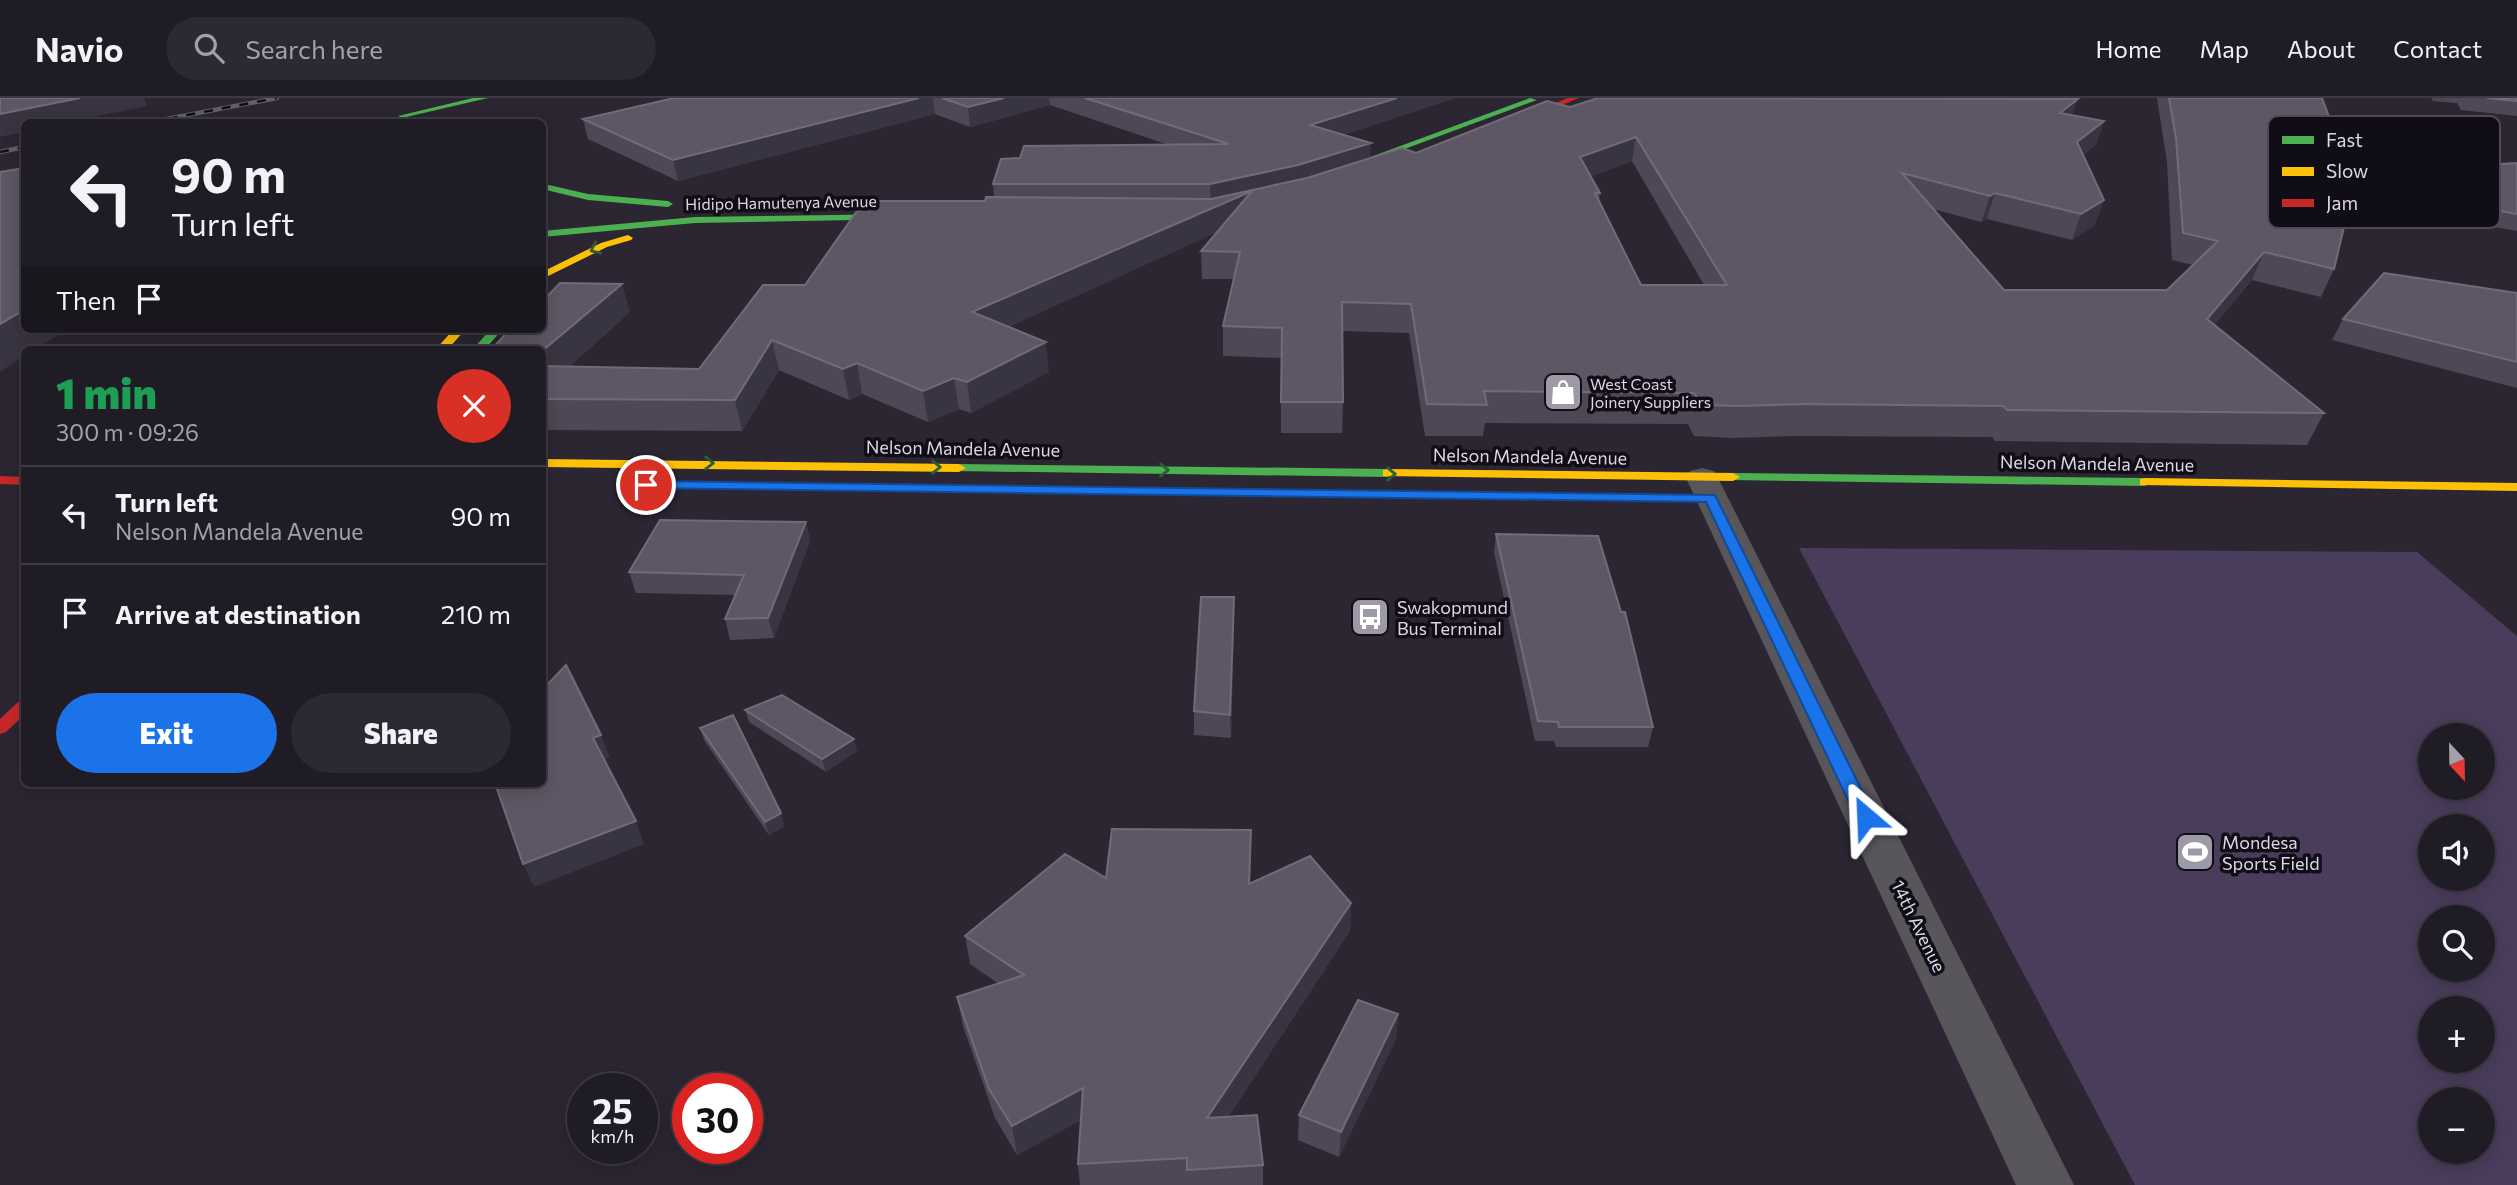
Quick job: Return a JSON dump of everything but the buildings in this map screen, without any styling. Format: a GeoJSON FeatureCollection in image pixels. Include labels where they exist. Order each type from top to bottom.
{"type":"FeatureCollection","features":[{"type":"Feature","properties":{"kind":"street"},"geometry":{"type":"LineString","coordinates":[[408,119],[432,109],[484,98]]}},
{"type":"Feature","properties":{"kind":"street"},"geometry":{"type":"LineString","coordinates":[[1538,98],[1336,176],[1429,152],[1575,98]]}},
{"type":"Feature","properties":{"kind":"street"},"geometry":{"type":"LineString","coordinates":[[432,109],[450,119]]}},
{"type":"Feature","properties":{"kind":"street"},"geometry":{"type":"LineString","coordinates":[[547,251],[550,222],[546,185],[578,195],[749,209]]}},
{"type":"Feature","properties":{"kind":"street","name":"Hidipo Hamutenya Avenue"},"geometry":{"type":"LineString","coordinates":[[749,209],[917,212],[733,219],[550,222],[749,209]]}},
{"type":"Feature","properties":{"kind":"street"},"geometry":{"type":"LineString","coordinates":[[546,274],[604,245],[641,235],[733,219]]}},
{"type":"Feature","properties":{"kind":"street"},"geometry":{"type":"LineString","coordinates":[[444,346],[456,333]]}},
{"type":"Feature","properties":{"kind":"street"},"geometry":{"type":"LineString","coordinates":[[482,346],[493,333]]}},
{"type":"Feature","properties":{"kind":"street","name":"Nelson Mandela Avenue"},"geometry":{"type":"LineString","coordinates":[[546,463],[1708,493],[2517,487]]}},
{"type":"Feature","properties":{"kind":"street"},"geometry":{"type":"LineString","coordinates":[[0,481],[21,481]]}},
{"type":"Feature","properties":{"kind":"street","name":"14th Avenue"},"geometry":{"type":"LineString","coordinates":[[1708,493],[2045,1185]]}},
{"type":"Feature","properties":{"kind":"street"},"geometry":{"type":"LineString","coordinates":[[0,728],[21,709]]}},
{"type":"Feature","properties":{"kind":"street"},"geometry":{"type":"LineString","coordinates":[[0,737],[21,726]]}},
{"type":"Feature","properties":{"kind":"shaded area","name":"Mondesa Sports Field"},"geometry":{"type":"Polygon","coordinates":[[[1799,548],[2417,552],[2517,636],[2517,1185],[2135,1185],[1799,548]]]}},
{"type":"Feature","properties":{"kind":"railway"},"geometry":{"type":"LineString","coordinates":[[167,119],[277,98]]}},
{"type":"Feature","properties":{"kind":"railway"},"geometry":{"type":"LineString","coordinates":[[0,152],[21,148]]}},
{"type":"Feature","properties":{"kind":"traffic: fast"},"geometry":{"type":"LineString","coordinates":[[402,116],[484,98]]}},
{"type":"Feature","properties":{"kind":"traffic: fast"},"geometry":{"type":"LineString","coordinates":[[1353,165],[1533,100]]}},
{"type":"Feature","properties":{"kind":"traffic: fast"},"geometry":{"type":"LineString","coordinates":[[549,188],[588,197],[668,204]]}},
{"type":"Feature","properties":{"kind":"traffic: fast"},"geometry":{"type":"LineString","coordinates":[[546,234],[695,220],[903,217]]}},
{"type":"Feature","properties":{"kind":"traffic: fast"},"geometry":{"type":"LineString","coordinates":[[482,346],[493,333]]}},
{"type":"Feature","properties":{"kind":"traffic: fast"},"geometry":{"type":"LineString","coordinates":[[959,468],[1388,473]]}},
{"type":"Feature","properties":{"kind":"traffic: fast"},"geometry":{"type":"LineString","coordinates":[[1733,477],[2145,482]]}},
{"type":"Feature","properties":{"kind":"traffic: slow"},"geometry":{"type":"LineString","coordinates":[[546,274],[604,245],[628,238]]}},
{"type":"Feature","properties":{"kind":"traffic: slow"},"geometry":{"type":"LineString","coordinates":[[445,346],[456,333]]}},
{"type":"Feature","properties":{"kind":"traffic: slow"},"geometry":{"type":"LineString","coordinates":[[546,463],[959,468]]}},
{"type":"Feature","properties":{"kind":"traffic: slow"},"geometry":{"type":"LineString","coordinates":[[1388,473],[1733,477]]}},
{"type":"Feature","properties":{"kind":"traffic: slow"},"geometry":{"type":"LineString","coordinates":[[2145,482],[2517,487]]}},
{"type":"Feature","properties":{"kind":"traffic: jam"},"geometry":{"type":"LineString","coordinates":[[1512,122],[1575,98]]}},
{"type":"Feature","properties":{"kind":"traffic: jam"},"geometry":{"type":"LineString","coordinates":[[0,480],[21,481]]}},
{"type":"Feature","properties":{"kind":"traffic: jam"},"geometry":{"type":"LineString","coordinates":[[0,728],[21,709]]}},
{"type":"Feature","properties":{"kind":"place","name":"West Coast Joinery Suppliers"},"geometry":{"type":"Point","coordinates":[1563,392]}},
{"type":"Feature","properties":{"kind":"place","name":"Swakopmund Bus Terminal"},"geometry":{"type":"Point","coordinates":[1370,617]}},
{"type":"Feature","properties":{"kind":"place","name":"Mondesa Sports Field"},"geometry":{"type":"Point","coordinates":[2195,852]}},
{"type":"Feature","properties":{"kind":"route"},"geometry":{"type":"LineString","coordinates":[[646,485],[1711,498],[1866,817]]}}]}
